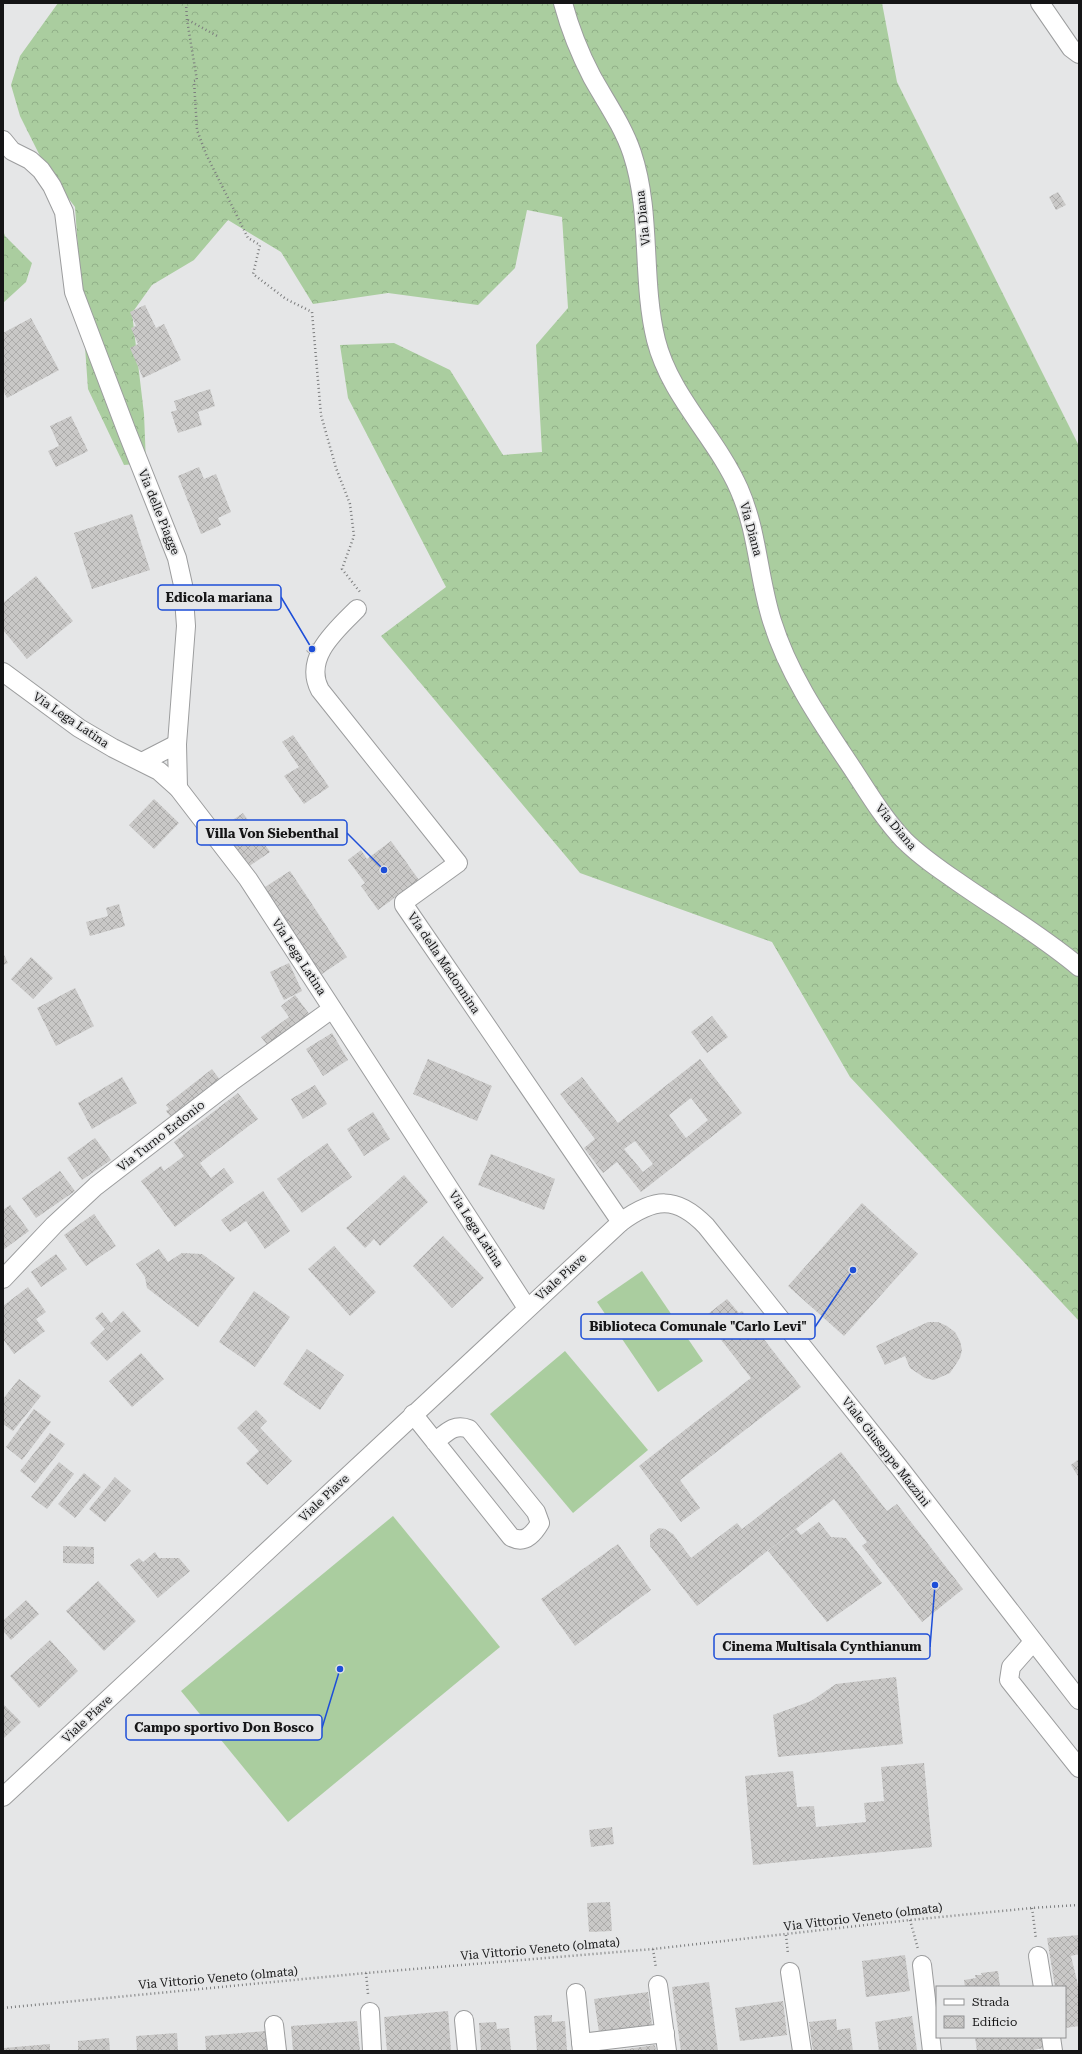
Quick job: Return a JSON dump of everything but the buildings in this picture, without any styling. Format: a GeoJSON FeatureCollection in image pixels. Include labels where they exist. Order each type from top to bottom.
{"type":"FeatureCollection","features":[{"type":"Feature","properties":{"kind":"street","name":"Via Diana"},"geometry":{"type":"LineString","coordinates":[[563,3],[578,47],[624,133],[632,154],[642,203],[651,309],[659,351],[680,394],[740,490],[756,540],[771,619],[781,647],[796,680],[879,808],[903,839],[930,862],[1042,939],[1079,967]]}},
{"type":"Feature","properties":{"kind":"street"},"geometry":{"type":"LineString","coordinates":[[1040,3],[1071,48],[1079,54]]}},
{"type":"Feature","properties":{"kind":"street","name":"Via delle Piagge"},"geometry":{"type":"LineString","coordinates":[[3,140],[12,151],[30,160],[52,186],[64,212],[74,292],[126,432],[172,545],[181,572],[186,626],[177,744],[178,788]]}},
{"type":"Feature","properties":{"kind":"street","name":"Via della Madonnina"},"geometry":{"type":"LineString","coordinates":[[357,609],[334,633],[317,658],[315,674],[320,690],[458,863],[404,902],[404,905],[621,1222]]}},
{"type":"Feature","properties":{"kind":"street","name":"Via Lega Latina"},"geometry":{"type":"LineString","coordinates":[[3,672],[79,728],[163,774],[178,788],[248,879],[527,1308]]}},
{"type":"Feature","properties":{"kind":"street"},"geometry":{"type":"LineString","coordinates":[[142,762],[177,744]]}},
{"type":"Feature","properties":{"kind":"street","name":"Via Turno Erdonio"},"geometry":{"type":"LineString","coordinates":[[3,1279],[54,1225],[96,1186],[231,1082],[332,1009]]}},
{"type":"Feature","properties":{"kind":"street","name":"Viale Piave"},"geometry":{"type":"LineString","coordinates":[[3,1797],[621,1222],[640,1209],[650,1206],[669,1204],[687,1209]]}},
{"type":"Feature","properties":{"kind":"street","name":"Viale Giuseppe Mazzini"},"geometry":{"type":"LineString","coordinates":[[687,1209],[706,1226],[898,1466],[1079,1700]]}},
{"type":"Feature","properties":{"kind":"street"},"geometry":{"type":"LineString","coordinates":[[414,1414],[435,1442],[511,1537],[516,1540],[522,1539],[534,1533],[540,1523],[536,1512],[469,1429],[459,1426],[435,1442]]}},
{"type":"Feature","properties":{"kind":"street"},"geometry":{"type":"LineString","coordinates":[[1033,1642],[1011,1666],[1009,1680],[1079,1768]]}},
{"type":"Feature","properties":{"kind":"street"},"geometry":{"type":"LineString","coordinates":[[1038,1956],[1043,1986]]}},
{"type":"Feature","properties":{"kind":"street"},"geometry":{"type":"LineString","coordinates":[[922,1965],[932,2051]]}},
{"type":"Feature","properties":{"kind":"street"},"geometry":{"type":"LineString","coordinates":[[790,1972],[802,2051]]}},
{"type":"Feature","properties":{"kind":"street"},"geometry":{"type":"LineString","coordinates":[[658,1985],[667,2051]]}},
{"type":"Feature","properties":{"kind":"street"},"geometry":{"type":"LineString","coordinates":[[576,1993],[582,2047],[665,2033]]}},
{"type":"Feature","properties":{"kind":"street"},"geometry":{"type":"LineString","coordinates":[[370,2012],[372,2051]]}},
{"type":"Feature","properties":{"kind":"street"},"geometry":{"type":"LineString","coordinates":[[464,2020],[467,2051]]}},
{"type":"Feature","properties":{"kind":"street"},"geometry":{"type":"LineString","coordinates":[[274,2025],[276,2051]]}},
{"type":"Feature","properties":{"kind":"street"},"geometry":{"type":"LineString","coordinates":[[1051,2038],[1053,2051]]}},
{"type":"Feature","properties":{"kind":"path"},"geometry":{"type":"LineString","coordinates":[[186,3],[187,20],[197,80],[194,81],[197,130],[206,154],[248,238],[260,245],[253,274],[286,300],[312,312],[322,416],[336,468],[350,504],[354,536],[342,569],[362,595],[357,609]]}},
{"type":"Feature","properties":{"kind":"path"},"geometry":{"type":"LineString","coordinates":[[187,20],[219,37]]}},
{"type":"Feature","properties":{"kind":"path","name":"Via Vittorio Veneto (olmata)"},"geometry":{"type":"LineString","coordinates":[[3,2008],[358,1974],[653,1948],[910,1920],[1079,1905]]}},
{"type":"Feature","properties":{"kind":"path"},"geometry":{"type":"LineString","coordinates":[[1032,1908],[1038,1956]]}},
{"type":"Feature","properties":{"kind":"path"},"geometry":{"type":"LineString","coordinates":[[910,1920],[922,1965]]}},
{"type":"Feature","properties":{"kind":"green space"},"geometry":{"type":"Polygon","coordinates":[[[58,3],[882,3],[897,82],[1079,446],[1079,1321],[850,1077],[772,942],[580,873],[381,636],[446,587],[348,398],[340,345],[394,343],[450,370],[503,455],[542,452],[536,345],[568,308],[562,217],[527,210],[515,268],[478,305],[388,293],[313,304],[281,252],[228,220],[194,260],[152,285],[132,313],[144,414],[146,463],[124,465],[88,389],[75,207],[47,170],[20,116],[11,85],[20,56],[58,3]]]}},
{"type":"Feature","properties":{"kind":"green space"},"geometry":{"type":"Polygon","coordinates":[[[3,230],[5,236],[32,263],[26,282],[3,303],[3,230]]]}},
{"type":"Feature","properties":{"kind":"green space"},"geometry":{"type":"Polygon","coordinates":[[[642,1271],[703,1361],[658,1392],[597,1302],[642,1271]]]}},
{"type":"Feature","properties":{"kind":"green space"},"geometry":{"type":"Polygon","coordinates":[[[565,1351],[648,1450],[573,1513],[490,1414],[565,1351]]]}},
{"type":"Feature","properties":{"kind":"green space"},"geometry":{"type":"Polygon","coordinates":[[[393,1516],[500,1647],[288,1822],[181,1691],[393,1516]]]}},
{"type":"Feature","properties":{"kind":"place","name":"Edicola mariana"},"geometry":{"type":"Point","coordinates":[312,649]}},
{"type":"Feature","properties":{"kind":"place","name":"Villa Von Siebenthal"},"geometry":{"type":"Point","coordinates":[384,870]}},
{"type":"Feature","properties":{"kind":"place","name":"Biblioteca Comunale \"Carlo Levi\""},"geometry":{"type":"Point","coordinates":[853,1270]}},
{"type":"Feature","properties":{"kind":"place","name":"Cinema Multisala Cynthianum"},"geometry":{"type":"Point","coordinates":[935,1585]}},
{"type":"Feature","properties":{"kind":"place","name":"Campo sportivo Don Bosco"},"geometry":{"type":"Point","coordinates":[340,1669]}}]}
